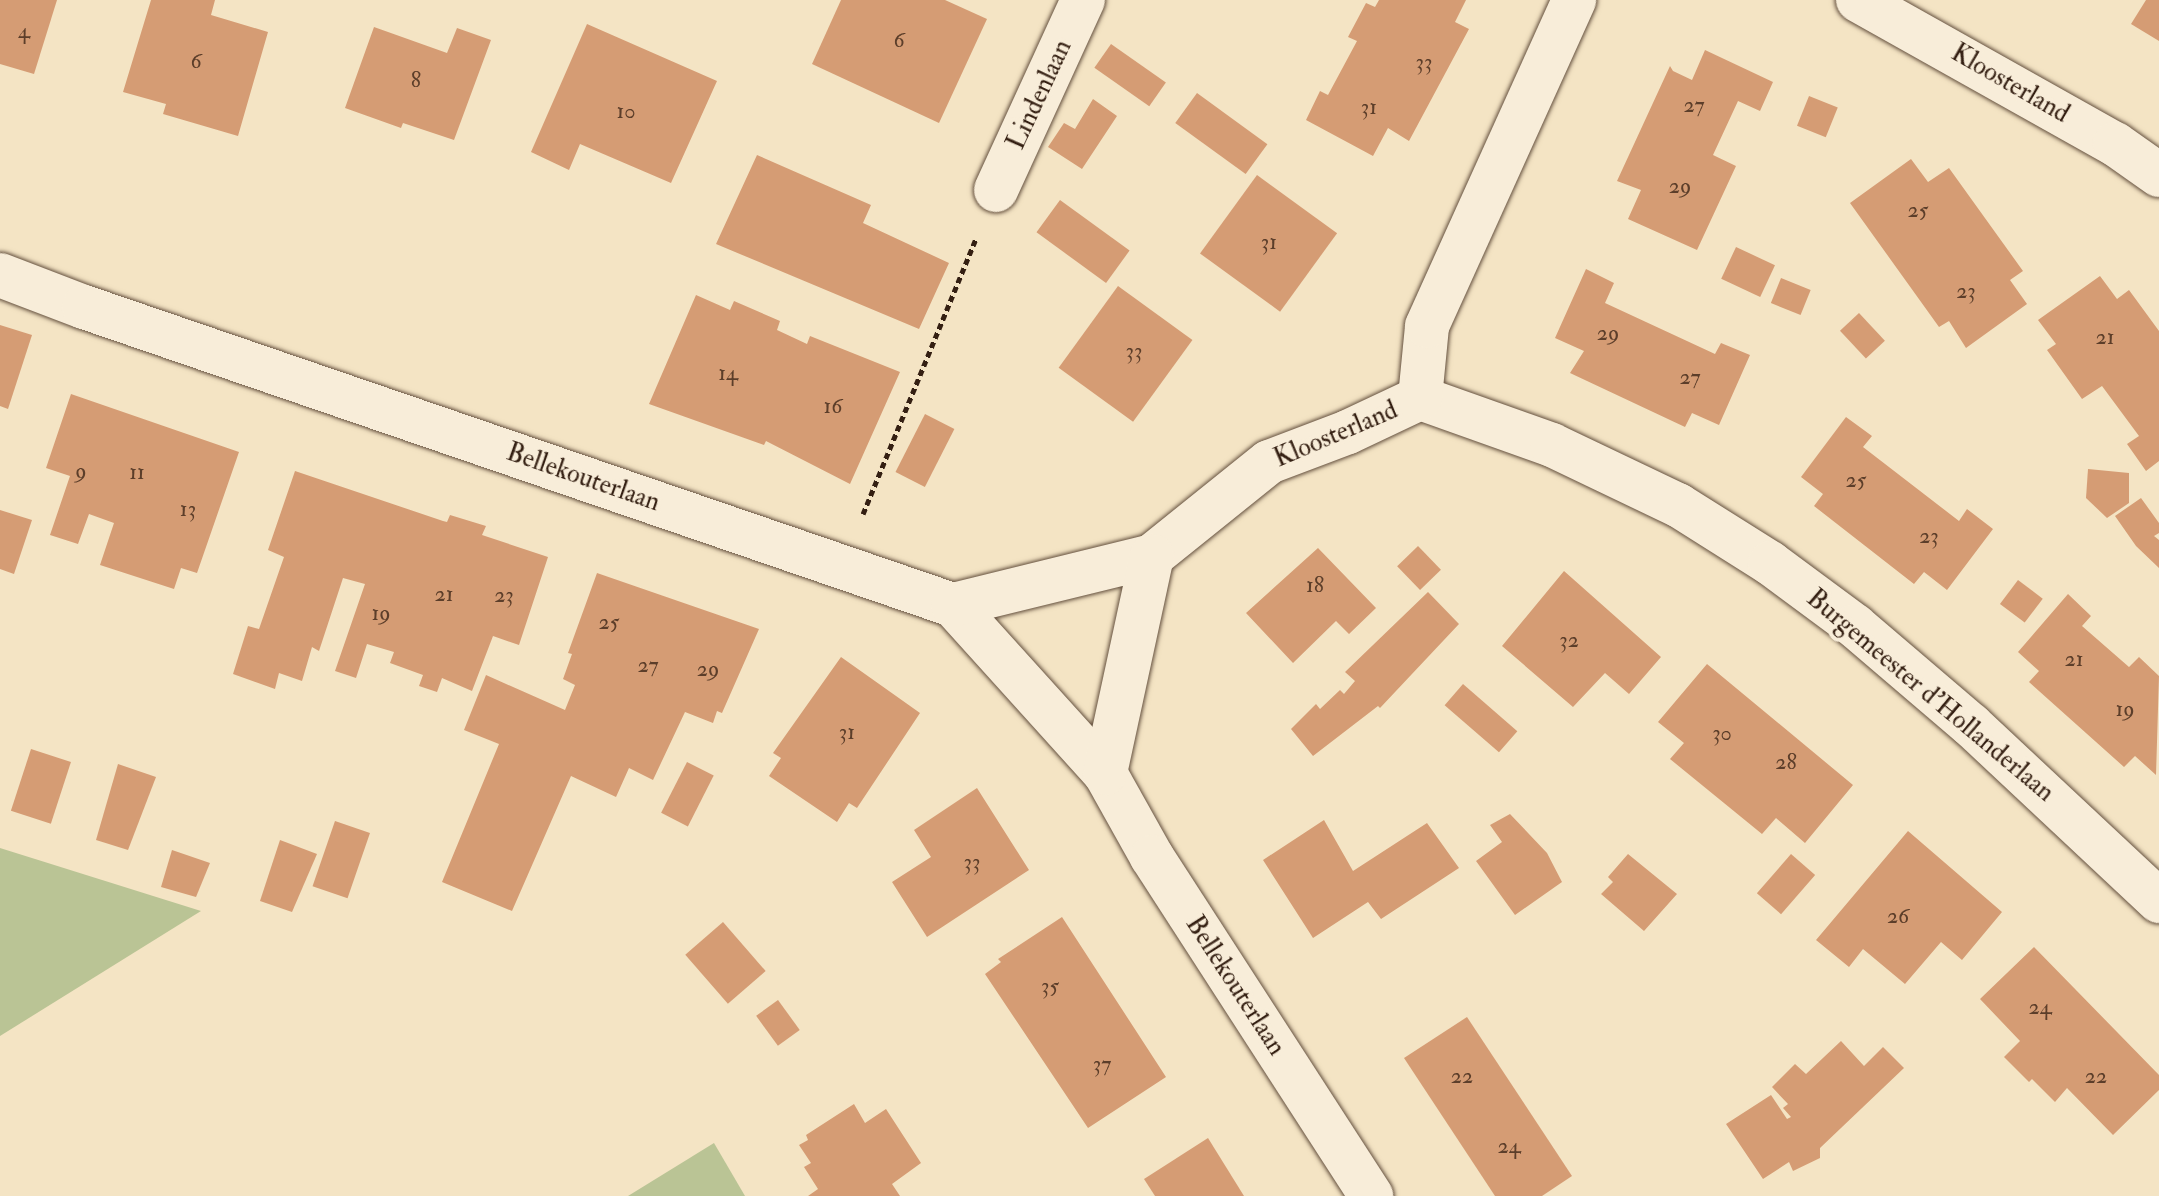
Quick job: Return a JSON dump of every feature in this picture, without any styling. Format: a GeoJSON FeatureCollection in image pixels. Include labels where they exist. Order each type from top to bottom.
{"type":"FeatureCollection","features":[{"type":"Feature","properties":{"kind":"street","name":"Lindenlaan"},"geometry":{"type":"LineString","coordinates":[[996,190],[1083,0]]}},
{"type":"Feature","properties":{"kind":"street","name":"Kloosterland"},"geometry":{"type":"LineString","coordinates":[[953,605],[1152,556],[1269,462],[1348,432],[1420,398],[1427,326],[1574,0]]}},
{"type":"Feature","properties":{"kind":"street","name":"Kloosterland"},"geometry":{"type":"LineString","coordinates":[[1858,0],[2115,144],[2159,175]]}},
{"type":"Feature","properties":{"kind":"street","name":"Bellekouterlaan"},"geometry":{"type":"LineString","coordinates":[[0,275],[953,605],[1105,773],[1152,857],[1371,1196]]}},
{"type":"Feature","properties":{"kind":"street","name":"Burgemeester d'Hollanderlaan"},"geometry":{"type":"LineString","coordinates":[[1420,398],[1552,445],[1678,505],[1770,563],[1855,626],[1971,725],[2159,901]]}},
{"type":"Feature","properties":{"kind":"street"},"geometry":{"type":"LineString","coordinates":[[1105,773],[1152,556]]}},
{"type":"Feature","properties":{"kind":"path"},"geometry":{"type":"LineString","coordinates":[[841,567],[996,190]]}},
{"type":"Feature","properties":{"kind":"green space"},"geometry":{"type":"Polygon","coordinates":[[[0,848],[201,911],[0,1036],[0,848]]]}},
{"type":"Feature","properties":{"kind":"green space"},"geometry":{"type":"Polygon","coordinates":[[[714,1143],[745,1196],[628,1196],[714,1143]]]}},
{"type":"Feature","properties":{"kind":"building"},"geometry":{"type":"Polygon","coordinates":[[[0,0],[57,0],[34,74],[0,64],[0,0]]]}},
{"type":"Feature","properties":{"kind":"building"},"geometry":{"type":"Polygon","coordinates":[[[151,0],[215,0],[211,15],[268,32],[238,136],[163,114],[166,104],[123,92],[151,0]]]}},
{"type":"Feature","properties":{"kind":"building"},"geometry":{"type":"Polygon","coordinates":[[[841,0],[945,0],[987,19],[939,123],[812,64],[841,0]]]}},
{"type":"Feature","properties":{"kind":"building"},"geometry":{"type":"Polygon","coordinates":[[[1379,0],[1466,0],[1455,22],[1469,29],[1409,141],[1388,128],[1373,156],[1306,120],[1320,91],[1328,95],[1357,41],[1348,37],[1366,3],[1375,7],[1379,0]]]}},
{"type":"Feature","properties":{"kind":"building"},"geometry":{"type":"Polygon","coordinates":[[[2146,0],[2159,0],[2159,41],[2131,24],[2146,0]]]}},
{"type":"Feature","properties":{"kind":"building"},"geometry":{"type":"Polygon","coordinates":[[[587,24],[717,81],[671,183],[580,144],[569,170],[531,152],[587,24]]]}},
{"type":"Feature","properties":{"kind":"building"},"geometry":{"type":"Polygon","coordinates":[[[374,27],[447,53],[457,28],[491,40],[454,140],[403,123],[401,128],[345,108],[374,27]]]}},
{"type":"Feature","properties":{"kind":"building"},"geometry":{"type":"Polygon","coordinates":[[[1111,44],[1166,82],[1149,106],[1094,68],[1111,44]]]}},
{"type":"Feature","properties":{"kind":"building"},"geometry":{"type":"Polygon","coordinates":[[[1705,50],[1773,82],[1760,111],[1738,101],[1713,155],[1736,166],[1697,250],[1628,219],[1641,190],[1617,181],[1670,66],[1673,71],[1692,80],[1705,50]]]}},
{"type":"Feature","properties":{"kind":"building"},"geometry":{"type":"Polygon","coordinates":[[[1197,93],[1267,144],[1246,174],[1175,123],[1197,93]]]}},
{"type":"Feature","properties":{"kind":"building"},"geometry":{"type":"Polygon","coordinates":[[[1809,96],[1838,108],[1826,137],[1797,126],[1809,96]]]}},
{"type":"Feature","properties":{"kind":"building"},"geometry":{"type":"Polygon","coordinates":[[[1093,99],[1117,116],[1082,169],[1048,147],[1064,123],[1075,129],[1093,99]]]}},
{"type":"Feature","properties":{"kind":"building"},"geometry":{"type":"Polygon","coordinates":[[[757,155],[871,205],[863,223],[949,263],[919,329],[716,244],[757,155]]]}},
{"type":"Feature","properties":{"kind":"building"},"geometry":{"type":"Polygon","coordinates":[[[1911,159],[1928,182],[1949,168],[2023,271],[2010,280],[2027,304],[1966,348],[1949,321],[1939,327],[1850,203],[1911,159]]]}},
{"type":"Feature","properties":{"kind":"building"},"geometry":{"type":"Polygon","coordinates":[[[1257,175],[1337,233],[1280,312],[1200,253],[1257,175]]]}},
{"type":"Feature","properties":{"kind":"building"},"geometry":{"type":"Polygon","coordinates":[[[1060,200],[1130,251],[1106,283],[1036,232],[1060,200]]]}},
{"type":"Feature","properties":{"kind":"building"},"geometry":{"type":"Polygon","coordinates":[[[1736,247],[1775,265],[1760,297],[1721,279],[1736,247]]]}},
{"type":"Feature","properties":{"kind":"building"},"geometry":{"type":"Polygon","coordinates":[[[1586,269],[1614,283],[1605,303],[1715,354],[1721,343],[1750,355],[1719,425],[1692,413],[1685,427],[1570,373],[1584,351],[1555,338],[1586,269]]]}},
{"type":"Feature","properties":{"kind":"building"},"geometry":{"type":"Polygon","coordinates":[[[2100,276],[2117,299],[2129,290],[2159,331],[2159,461],[2146,471],[2127,444],[2139,436],[2102,386],[2082,399],[2047,350],[2056,344],[2038,320],[2100,276]]]}},
{"type":"Feature","properties":{"kind":"building"},"geometry":{"type":"Polygon","coordinates":[[[1781,278],[1811,290],[1801,315],[1771,303],[1781,278]]]}},
{"type":"Feature","properties":{"kind":"building"},"geometry":{"type":"Polygon","coordinates":[[[1118,286],[1192,340],[1133,422],[1059,368],[1118,286]]]}},
{"type":"Feature","properties":{"kind":"building"},"geometry":{"type":"Polygon","coordinates":[[[696,295],[730,310],[734,301],[780,321],[777,330],[807,344],[810,336],[900,372],[850,484],[766,441],[764,445],[649,404],[696,295]]]}},
{"type":"Feature","properties":{"kind":"building"},"geometry":{"type":"Polygon","coordinates":[[[1859,313],[1885,341],[1866,359],[1840,331],[1859,313]]]}},
{"type":"Feature","properties":{"kind":"building"},"geometry":{"type":"Polygon","coordinates":[[[0,325],[32,335],[8,409],[0,406],[0,325]]]}},
{"type":"Feature","properties":{"kind":"building"},"geometry":{"type":"Polygon","coordinates":[[[71,394],[239,452],[197,573],[181,568],[174,589],[100,565],[114,523],[89,514],[78,544],[50,535],[70,476],[46,468],[71,394]]]}},
{"type":"Feature","properties":{"kind":"building"},"geometry":{"type":"Polygon","coordinates":[[[925,414],[954,429],[925,487],[895,472],[925,414]]]}},
{"type":"Feature","properties":{"kind":"building"},"geometry":{"type":"Polygon","coordinates":[[[1846,417],[1872,436],[1863,447],[1959,521],[1967,509],[1993,529],[1947,590],[1924,572],[1914,584],[1814,506],[1823,494],[1801,477],[1846,417]]]}},
{"type":"Feature","properties":{"kind":"building"},"geometry":{"type":"Polygon","coordinates":[[[2088,469],[2129,473],[2129,503],[2107,518],[2086,498],[2088,469]]]}},
{"type":"Feature","properties":{"kind":"building"},"geometry":{"type":"Polygon","coordinates":[[[295,471],[443,521],[447,522],[450,515],[486,526],[482,535],[548,557],[519,645],[493,636],[472,691],[442,678],[437,692],[419,686],[423,675],[390,663],[394,652],[367,644],[356,678],[335,671],[365,584],[343,578],[319,651],[312,647],[302,681],[279,673],[275,689],[233,674],[248,626],[259,629],[284,557],[268,550],[295,471]]]}},
{"type":"Feature","properties":{"kind":"building"},"geometry":{"type":"Polygon","coordinates":[[[2141,498],[2159,523],[2159,533],[2154,536],[2159,540],[2159,568],[2136,546],[2115,516],[2141,498]]]}},
{"type":"Feature","properties":{"kind":"building"},"geometry":{"type":"Polygon","coordinates":[[[0,510],[32,520],[14,574],[0,569],[0,510]]]}},
{"type":"Feature","properties":{"kind":"building"},"geometry":{"type":"Polygon","coordinates":[[[1418,546],[1441,570],[1420,590],[1397,566],[1418,546]]]}},
{"type":"Feature","properties":{"kind":"building"},"geometry":{"type":"Polygon","coordinates":[[[1318,548],[1376,608],[1349,634],[1336,621],[1293,663],[1246,613],[1318,548]]]}},
{"type":"Feature","properties":{"kind":"building"},"geometry":{"type":"Polygon","coordinates":[[[1564,571],[1661,657],[1629,694],[1605,673],[1573,707],[1502,646],[1564,571]]]}},
{"type":"Feature","properties":{"kind":"building"},"geometry":{"type":"Polygon","coordinates":[[[597,573],[759,629],[722,713],[717,711],[713,723],[685,712],[653,780],[629,768],[616,797],[571,776],[512,911],[442,882],[499,744],[464,730],[486,675],[565,710],[575,685],[563,679],[572,654],[568,653],[597,573]]]}},
{"type":"Feature","properties":{"kind":"building"},"geometry":{"type":"Polygon","coordinates":[[[2018,580],[2043,599],[2025,623],[2000,604],[2018,580]]]}},
{"type":"Feature","properties":{"kind":"building"},"geometry":{"type":"Polygon","coordinates":[[[1428,592],[1459,624],[1380,708],[1378,706],[1313,756],[1291,729],[1316,704],[1320,709],[1340,690],[1344,694],[1355,681],[1345,672],[1428,592]]]}},
{"type":"Feature","properties":{"kind":"building"},"geometry":{"type":"Polygon","coordinates":[[[2068,594],[2091,616],[2082,626],[2129,667],[2139,657],[2159,676],[2156,775],[2135,756],[2124,767],[2029,682],[2039,671],[2018,652],[2068,594]]]}},
{"type":"Feature","properties":{"kind":"building"},"geometry":{"type":"Polygon","coordinates":[[[841,657],[920,713],[857,808],[849,803],[837,822],[769,776],[781,758],[773,753],[841,657]]]}},
{"type":"Feature","properties":{"kind":"building"},"geometry":{"type":"Polygon","coordinates":[[[1707,664],[1853,785],[1805,843],[1776,818],[1762,834],[1670,759],[1684,743],[1658,722],[1707,664]]]}},
{"type":"Feature","properties":{"kind":"building"},"geometry":{"type":"Polygon","coordinates":[[[1463,684],[1517,731],[1499,752],[1445,705],[1463,684]]]}},
{"type":"Feature","properties":{"kind":"building"},"geometry":{"type":"Polygon","coordinates":[[[31,749],[71,762],[51,824],[11,811],[31,749]]]}},
{"type":"Feature","properties":{"kind":"building"},"geometry":{"type":"Polygon","coordinates":[[[687,762],[714,776],[688,826],[661,813],[687,762]]]}},
{"type":"Feature","properties":{"kind":"building"},"geometry":{"type":"Polygon","coordinates":[[[118,764],[156,777],[128,850],[96,840],[118,764]]]}},
{"type":"Feature","properties":{"kind":"building"},"geometry":{"type":"Polygon","coordinates":[[[977,788],[1029,870],[927,937],[892,882],[931,857],[914,830],[977,788]]]}},
{"type":"Feature","properties":{"kind":"building"},"geometry":{"type":"Polygon","coordinates":[[[1510,814],[1547,853],[1562,882],[1515,915],[1476,861],[1502,842],[1490,825],[1510,814]]]}},
{"type":"Feature","properties":{"kind":"building"},"geometry":{"type":"Polygon","coordinates":[[[1324,820],[1353,871],[1427,823],[1459,868],[1381,919],[1368,902],[1313,938],[1263,860],[1324,820]]]}},
{"type":"Feature","properties":{"kind":"building"},"geometry":{"type":"Polygon","coordinates":[[[335,821],[370,833],[348,898],[313,886],[335,821]]]}},
{"type":"Feature","properties":{"kind":"building"},"geometry":{"type":"Polygon","coordinates":[[[1908,831],[2002,912],[1962,960],[1941,942],[1905,984],[1863,949],[1849,967],[1816,940],[1908,831]]]}},
{"type":"Feature","properties":{"kind":"building"},"geometry":{"type":"Polygon","coordinates":[[[280,840],[317,854],[292,912],[260,901],[280,840]]]}},
{"type":"Feature","properties":{"kind":"building"},"geometry":{"type":"Polygon","coordinates":[[[172,850],[210,863],[196,897],[161,887],[172,850]]]}},
{"type":"Feature","properties":{"kind":"building"},"geometry":{"type":"Polygon","coordinates":[[[1628,854],[1677,894],[1644,931],[1601,894],[1613,882],[1608,877],[1628,854]]]}},
{"type":"Feature","properties":{"kind":"building"},"geometry":{"type":"Polygon","coordinates":[[[1791,854],[1815,875],[1781,914],[1757,893],[1791,854]]]}},
{"type":"Feature","properties":{"kind":"building"},"geometry":{"type":"Polygon","coordinates":[[[1062,917],[1166,1077],[1088,1128],[985,974],[1001,962],[998,959],[1062,917]]]}},
{"type":"Feature","properties":{"kind":"building"},"geometry":{"type":"Polygon","coordinates":[[[723,922],[766,971],[728,1004],[685,955],[723,922]]]}},
{"type":"Feature","properties":{"kind":"building"},"geometry":{"type":"Polygon","coordinates":[[[2034,947],[2159,1075],[2159,1090],[2113,1135],[2067,1088],[2055,1102],[2004,1057],[2020,1041],[1980,999],[2034,947]]]}},
{"type":"Feature","properties":{"kind":"building"},"geometry":{"type":"Polygon","coordinates":[[[778,1000],[800,1030],[778,1046],[756,1016],[778,1000]]]}},
{"type":"Feature","properties":{"kind":"building"},"geometry":{"type":"Polygon","coordinates":[[[1467,1017],[1572,1176],[1542,1196],[1495,1196],[1404,1058],[1467,1017]]]}},
{"type":"Feature","properties":{"kind":"building"},"geometry":{"type":"Polygon","coordinates":[[[1841,1041],[1864,1066],[1883,1047],[1904,1068],[1820,1148],[1820,1158],[1793,1171],[1789,1162],[1763,1179],[1726,1124],[1771,1095],[1787,1119],[1791,1117],[1783,1108],[1788,1104],[1772,1087],[1795,1064],[1806,1074],[1841,1041]]]}},
{"type":"Feature","properties":{"kind":"building"},"geometry":{"type":"Polygon","coordinates":[[[854,1104],[865,1123],[886,1109],[921,1163],[892,1184],[900,1196],[808,1196],[818,1189],[804,1167],[811,1163],[799,1145],[808,1140],[806,1135],[854,1104]]]}},
{"type":"Feature","properties":{"kind":"building"},"geometry":{"type":"Polygon","coordinates":[[[1208,1138],[1244,1196],[1155,1196],[1144,1179],[1208,1138]]]}}]}
